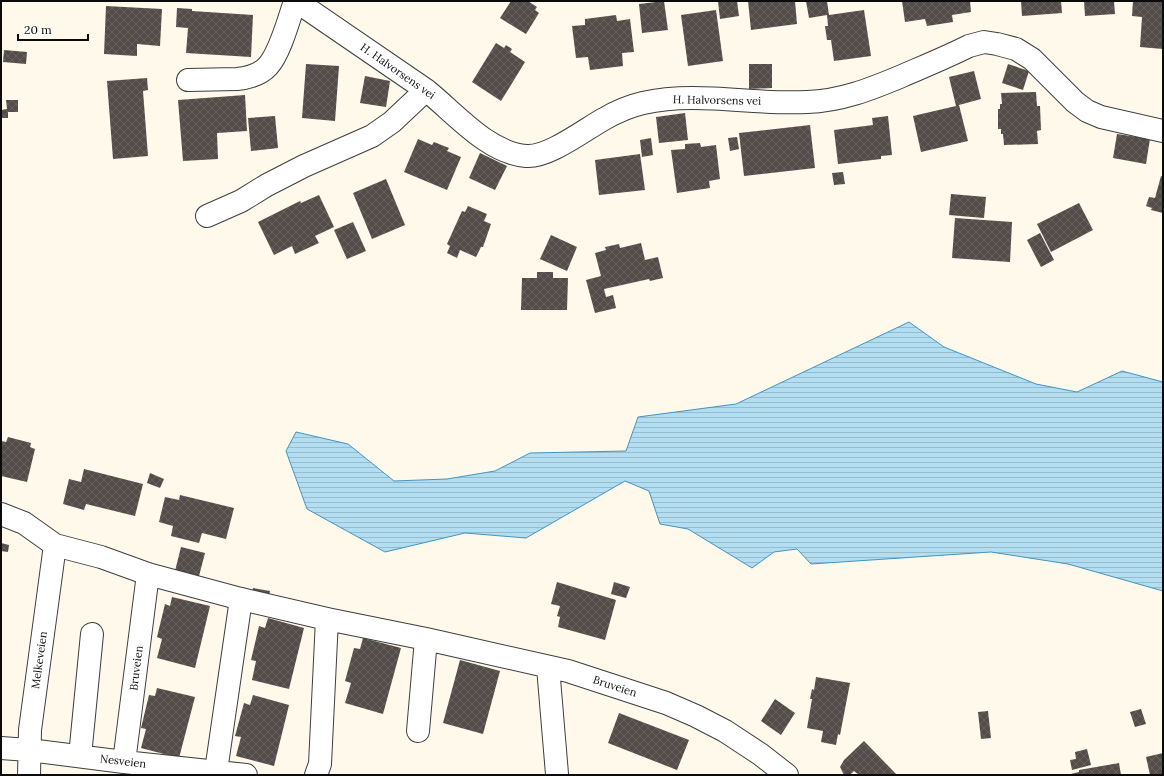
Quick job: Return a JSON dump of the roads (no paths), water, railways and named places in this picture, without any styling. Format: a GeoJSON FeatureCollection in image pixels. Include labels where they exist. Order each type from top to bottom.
{"type":"FeatureCollection","features":[{"type":"Feature","properties":{"kind":"street"},"geometry":{"type":"LineString","coordinates":[[188,80],[237,79],[260,73],[268,66],[276,54],[296,1]]}},
{"type":"Feature","properties":{"kind":"street","name":"H. Halvorsens vei"},"geometry":{"type":"LineString","coordinates":[[296,1],[426,90],[471,130],[494,145],[516,154],[527,156],[538,155],[550,151],[605,118],[643,103],[666,99],[695,98],[806,102],[837,99],[872,88],[969,46],[984,42],[1016,49],[1032,59],[1075,102],[1087,111],[1101,117],[1163,131]]}},
{"type":"Feature","properties":{"kind":"street"},"geometry":{"type":"LineString","coordinates":[[207,216],[241,201],[267,185],[304,166],[372,136],[392,122],[426,90]]}},
{"type":"Feature","properties":{"kind":"street","name":"Bruveien"},"geometry":{"type":"LineString","coordinates":[[1,514],[24,523],[55,545],[101,557],[148,574],[241,599],[327,619],[426,639],[568,671],[666,703],[696,716],[724,731],[760,754],[787,775]]}},
{"type":"Feature","properties":{"kind":"street","name":"Melkeveien"},"geometry":{"type":"LineString","coordinates":[[29,775],[30,730],[55,545]]}},
{"type":"Feature","properties":{"kind":"street","name":"Bruveien"},"geometry":{"type":"LineString","coordinates":[[124,762],[148,574]]}},
{"type":"Feature","properties":{"kind":"street"},"geometry":{"type":"LineString","coordinates":[[216,771],[241,599]]}},
{"type":"Feature","properties":{"kind":"street"},"geometry":{"type":"LineString","coordinates":[[316,775],[320,764],[327,619]]}},
{"type":"Feature","properties":{"kind":"street"},"geometry":{"type":"LineString","coordinates":[[80,756],[92,634]]}},
{"type":"Feature","properties":{"kind":"street"},"geometry":{"type":"LineString","coordinates":[[418,731],[426,639]]}},
{"type":"Feature","properties":{"kind":"street"},"geometry":{"type":"LineString","coordinates":[[548,667],[557,774]]}},
{"type":"Feature","properties":{"kind":"street","name":"Nesveien"},"geometry":{"type":"LineString","coordinates":[[1,748],[246,775]]}},
{"type":"Feature","properties":{"kind":"water"},"geometry":{"type":"Polygon","coordinates":[[[909,322],[944,347],[1036,384],[1077,392],[1122,371],[1163,382],[1163,591],[1068,564],[991,552],[811,564],[797,549],[774,552],[752,568],[688,529],[660,524],[649,491],[625,481],[526,538],[465,533],[385,552],[307,509],[286,451],[296,432],[348,444],[394,481],[447,479],[495,471],[530,453],[626,451],[638,417],[736,404],[909,322]]]}}]}
